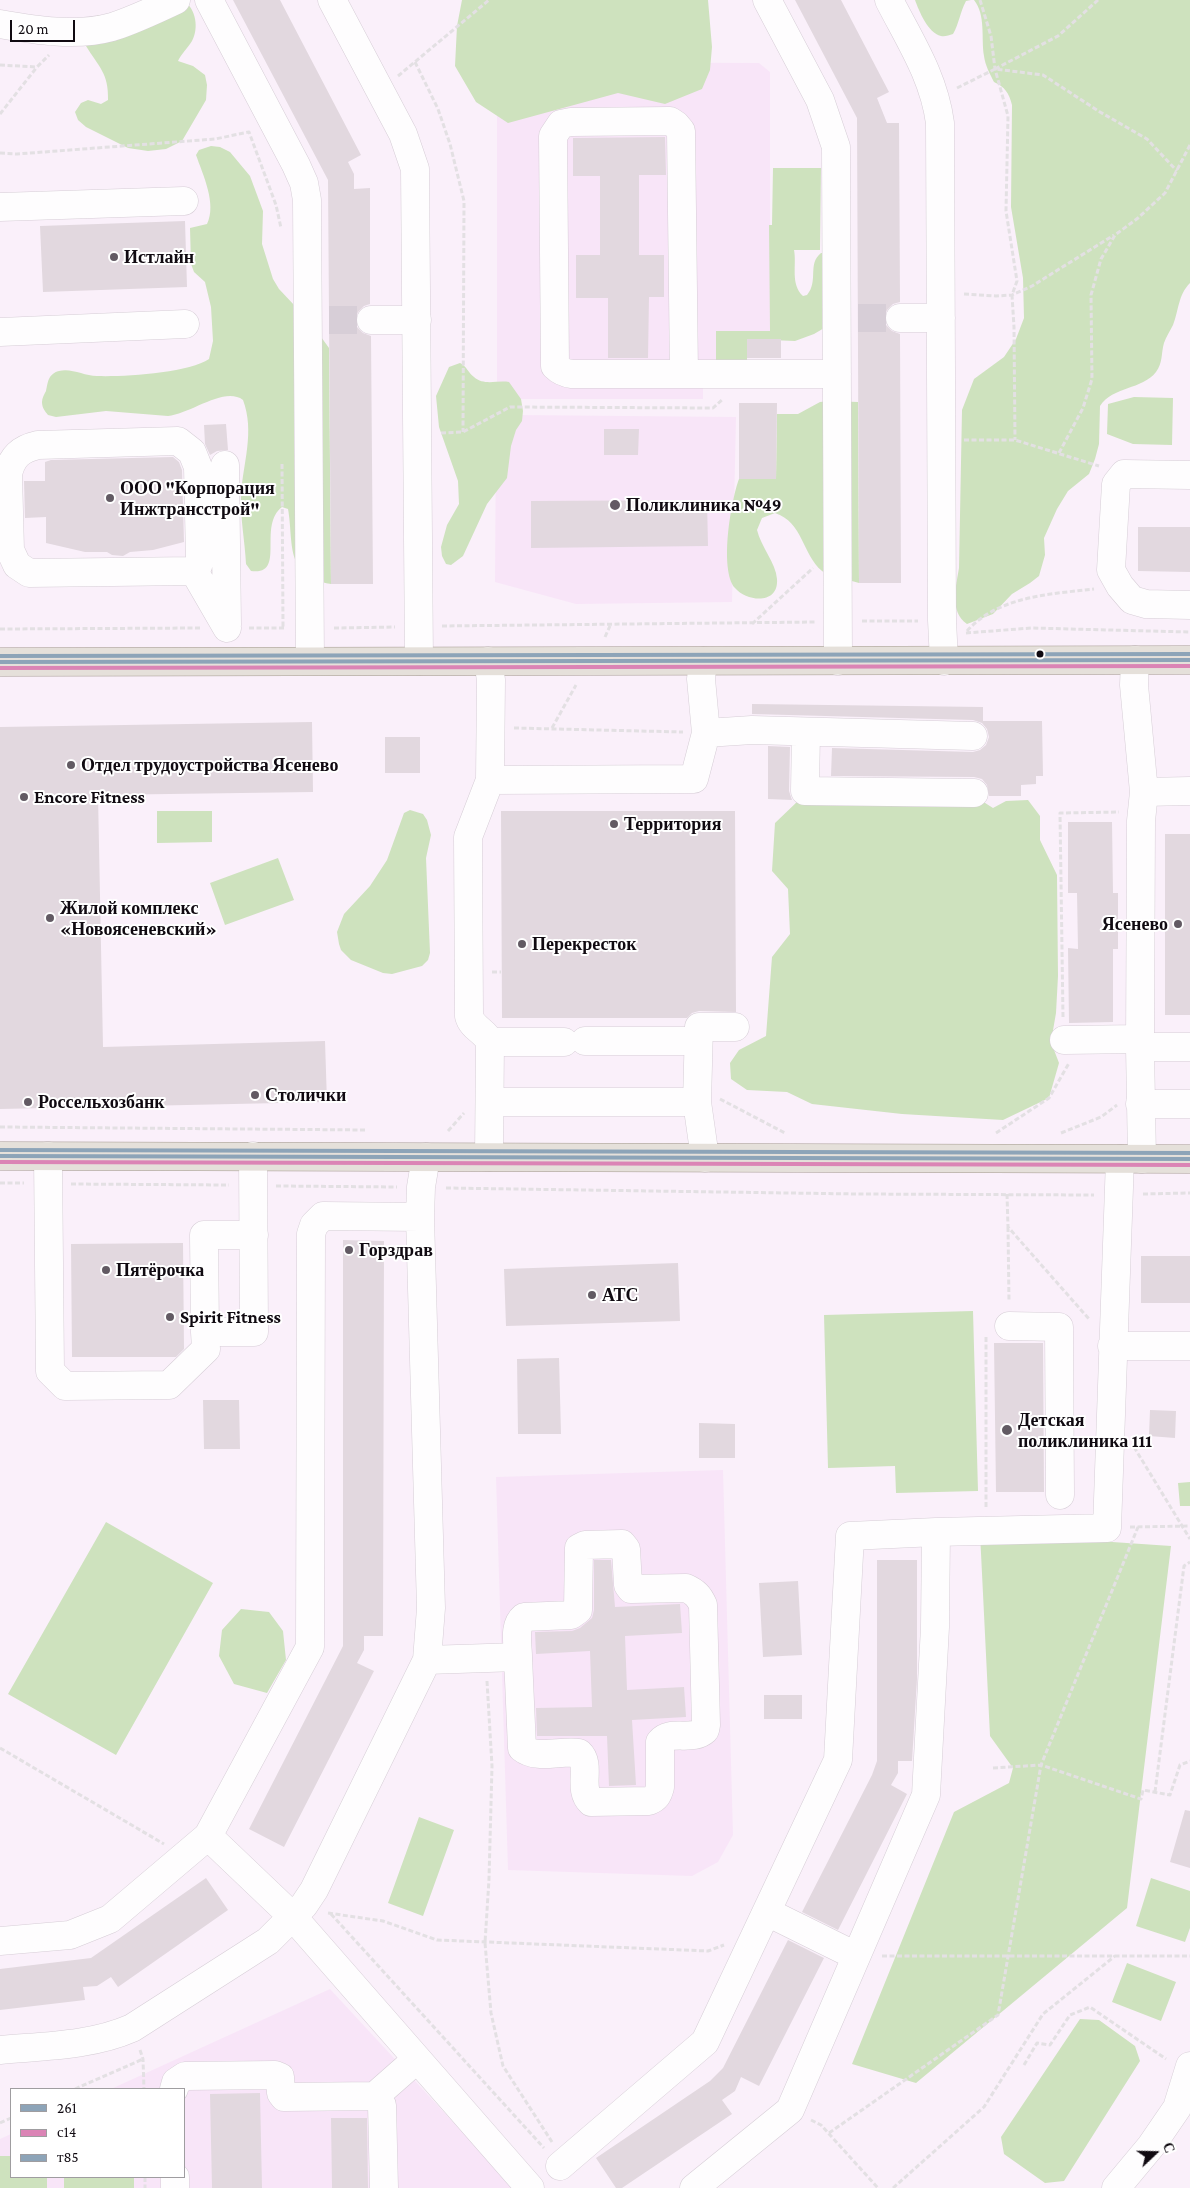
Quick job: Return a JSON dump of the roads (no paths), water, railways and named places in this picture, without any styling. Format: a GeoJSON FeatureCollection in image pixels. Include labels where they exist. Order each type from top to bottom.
{"type":"FeatureCollection","features":[{"type":"Feature","properties":{"kind":"main road"},"geometry":{"type":"LineString","coordinates":[[0,662],[1190,660]]}},
{"type":"Feature","properties":{"kind":"main road"},"geometry":{"type":"LineString","coordinates":[[0,1156],[1190,1159]]}},
{"type":"Feature","properties":{"kind":"lane"},"geometry":{"type":"LineString","coordinates":[[0,18],[1,0]]}},
{"type":"Feature","properties":{"kind":"lane"},"geometry":{"type":"LineString","coordinates":[[0,24],[70,32],[110,27],[150,13],[176,0]]}},
{"type":"Feature","properties":{"kind":"lane"},"geometry":{"type":"LineString","coordinates":[[209,0],[304,183],[307,200],[318,321],[310,661]]}},
{"type":"Feature","properties":{"kind":"lane"},"geometry":{"type":"LineString","coordinates":[[332,0],[403,134],[415,169],[419,661]]}},
{"type":"Feature","properties":{"kind":"lane"},"geometry":{"type":"LineString","coordinates":[[767,0],[820,100],[836,147],[847,318],[837,374],[838,661]]}},
{"type":"Feature","properties":{"kind":"lane"},"geometry":{"type":"LineString","coordinates":[[889,0],[928,75],[937,99],[940,123],[942,620],[944,661]]}},
{"type":"Feature","properties":{"kind":"lane"},"geometry":{"type":"LineString","coordinates":[[684,374],[681,131],[670,121],[571,122],[561,124],[553,136],[555,366],[565,373],[684,374],[837,374]]}},
{"type":"Feature","properties":{"kind":"lane"},"geometry":{"type":"LineString","coordinates":[[0,206],[184,202]]}},
{"type":"Feature","properties":{"kind":"lane"},"geometry":{"type":"LineString","coordinates":[[900,318],[941,305]]}},
{"type":"Feature","properties":{"kind":"lane"},"geometry":{"type":"LineString","coordinates":[[371,320],[417,320]]}},
{"type":"Feature","properties":{"kind":"lane"},"geometry":{"type":"LineString","coordinates":[[0,332],[186,324]]}},
{"type":"Feature","properties":{"kind":"lane"},"geometry":{"type":"LineString","coordinates":[[178,441],[192,452],[198,467],[200,559],[194,571],[29,573],[17,565],[10,550],[8,474],[11,462],[17,454],[27,447],[38,445],[178,441]]}},
{"type":"Feature","properties":{"kind":"lane"},"geometry":{"type":"LineString","coordinates":[[225,465],[227,661]]}},
{"type":"Feature","properties":{"kind":"lane"},"geometry":{"type":"LineString","coordinates":[[1190,475],[1124,474],[1116,484],[1111,570],[1120,586],[1132,600],[1146,604],[1190,605]]}},
{"type":"Feature","properties":{"kind":"lane"},"geometry":{"type":"LineString","coordinates":[[194,571],[227,628]]}},
{"type":"Feature","properties":{"kind":"lane"},"geometry":{"type":"LineString","coordinates":[[555,2160],[706,2042],[838,1760],[850,1536],[1107,1528],[1112,1346],[1120,1195],[1131,1159],[1140,1096],[1143,802],[1134,685],[1135,660]]}},
{"type":"Feature","properties":{"kind":"lane"},"geometry":{"type":"LineString","coordinates":[[488,661],[491,680],[492,728],[490,780],[468,837],[468,847],[470,1016],[474,1026],[484,1032],[490,1042],[490,1157]]}},
{"type":"Feature","properties":{"kind":"lane"},"geometry":{"type":"LineString","coordinates":[[490,780],[694,779],[706,733],[701,679],[703,661]]}},
{"type":"Feature","properties":{"kind":"lane"},"geometry":{"type":"LineString","coordinates":[[706,733],[752,730],[973,736]]}},
{"type":"Feature","properties":{"kind":"lane"},"geometry":{"type":"LineString","coordinates":[[806,732],[805,791],[974,794]]}},
{"type":"Feature","properties":{"kind":"lane"},"geometry":{"type":"LineString","coordinates":[[1143,802],[1190,791]]}},
{"type":"Feature","properties":{"kind":"lane"},"geometry":{"type":"LineString","coordinates":[[705,1158],[697,1102],[699,1027],[735,1027]]}},
{"type":"Feature","properties":{"kind":"lane"},"geometry":{"type":"LineString","coordinates":[[490,1042],[698,1040]]}},
{"type":"Feature","properties":{"kind":"lane"},"geometry":{"type":"LineString","coordinates":[[1068,1048],[1140,1043],[1190,1047]]}},
{"type":"Feature","properties":{"kind":"lane"},"geometry":{"type":"LineString","coordinates":[[1140,1096],[1190,1104]]}},
{"type":"Feature","properties":{"kind":"lane"},"geometry":{"type":"LineString","coordinates":[[490,1102],[697,1102]]}},
{"type":"Feature","properties":{"kind":"lane"},"geometry":{"type":"LineString","coordinates":[[48,1156],[50,1371],[65,1386],[170,1385],[206,1349],[204,1235],[254,1235]]}},
{"type":"Feature","properties":{"kind":"lane"},"geometry":{"type":"LineString","coordinates":[[206,1332],[254,1332],[253,1156]]}},
{"type":"Feature","properties":{"kind":"lane"},"geometry":{"type":"LineString","coordinates":[[0,2050],[91,2041],[116,2035],[132,2028],[268,1940],[304,1906],[314,1890],[427,1660],[432,1608],[420,1217],[421,1187],[426,1157]]}},
{"type":"Feature","properties":{"kind":"lane"},"geometry":{"type":"LineString","coordinates":[[0,1941],[70,1935],[110,1920],[208,1836],[310,1647],[311,1234],[314,1225],[323,1216],[420,1217]]}},
{"type":"Feature","properties":{"kind":"lane"},"geometry":{"type":"LineString","coordinates":[[1009,1326],[1059,1327],[1060,1495]]}},
{"type":"Feature","properties":{"kind":"lane"},"geometry":{"type":"LineString","coordinates":[[1112,1346],[1190,1346]]}},
{"type":"Feature","properties":{"kind":"lane"},"geometry":{"type":"LineString","coordinates":[[694,2188],[790,2110],[926,1795],[935,1627],[936,1532]]}},
{"type":"Feature","properties":{"kind":"lane"},"geometry":{"type":"LineString","coordinates":[[622,1544],[626,1549],[628,1584],[631,1589],[686,1588],[700,1597],[703,1615],[706,1725],[704,1730],[695,1736],[669,1736],[660,1742],[660,1787],[659,1794],[655,1798],[649,1802],[591,1802],[585,1793],[584,1763],[583,1757],[579,1753],[528,1753],[522,1748],[518,1657],[517,1627],[520,1620],[524,1617],[571,1614],[578,1610],[579,1548],[585,1545],[622,1544]]}},
{"type":"Feature","properties":{"kind":"lane"},"geometry":{"type":"LineString","coordinates":[[427,1660],[518,1657]]}},
{"type":"Feature","properties":{"kind":"lane"},"geometry":{"type":"LineString","coordinates":[[208,1836],[293,1917],[530,2188]]}},
{"type":"Feature","properties":{"kind":"lane"},"geometry":{"type":"LineString","coordinates":[[767,1912],[856,1956]]}},
{"type":"Feature","properties":{"kind":"lane"},"geometry":{"type":"LineString","coordinates":[[174,2088],[176,2082],[185,2076],[275,2075],[280,2077],[282,2095],[284,2097],[374,2096],[417,2059]]}},
{"type":"Feature","properties":{"kind":"lane"},"geometry":{"type":"LineString","coordinates":[[1116,2188],[1151,2146],[1177,2108],[1189,2070]]}},
{"type":"Feature","properties":{"kind":"lane"},"geometry":{"type":"LineString","coordinates":[[374,2096],[382,2105],[384,2188]]}},
{"type":"Feature","properties":{"kind":"tunnel"},"geometry":{"type":"LineString","coordinates":[[858,318],[900,318]]}},
{"type":"Feature","properties":{"kind":"tunnel"},"geometry":{"type":"LineString","coordinates":[[329,320],[371,320]]}},
{"type":"Feature","properties":{"kind":"place","name":"Истлайн"},"geometry":{"type":"Point","coordinates":[114,257]}},
{"type":"Feature","properties":{"kind":"place","name":"ООО \"Корпорация Инжтрансстрой\""},"geometry":{"type":"Point","coordinates":[110,498]}},
{"type":"Feature","properties":{"kind":"place","name":"Поликлиника №49"},"geometry":{"type":"Point","coordinates":[615,505]}},
{"type":"Feature","properties":{"kind":"place","name":"Отдел трудоустройства Ясенево"},"geometry":{"type":"Point","coordinates":[71,765]}},
{"type":"Feature","properties":{"kind":"place","name":"Encore Fitness"},"geometry":{"type":"Point","coordinates":[24,797]}},
{"type":"Feature","properties":{"kind":"place","name":"Территория"},"geometry":{"type":"Point","coordinates":[614,824]}},
{"type":"Feature","properties":{"kind":"place","name":"Жилой комплекс «Новоясеневский»"},"geometry":{"type":"Point","coordinates":[50,918]}},
{"type":"Feature","properties":{"kind":"place","name":"Ясенево"},"geometry":{"type":"Point","coordinates":[1178,924]}},
{"type":"Feature","properties":{"kind":"place","name":"Перекресток"},"geometry":{"type":"Point","coordinates":[522,944]}},
{"type":"Feature","properties":{"kind":"place","name":"Столички"},"geometry":{"type":"Point","coordinates":[255,1095]}},
{"type":"Feature","properties":{"kind":"place","name":"Россельхозбанк"},"geometry":{"type":"Point","coordinates":[28,1102]}},
{"type":"Feature","properties":{"kind":"place","name":"Горздрав"},"geometry":{"type":"Point","coordinates":[349,1250]}},
{"type":"Feature","properties":{"kind":"place","name":"Пятёрочка"},"geometry":{"type":"Point","coordinates":[106,1270]}},
{"type":"Feature","properties":{"kind":"place","name":"АТС"},"geometry":{"type":"Point","coordinates":[592,1295]}},
{"type":"Feature","properties":{"kind":"place","name":"Spirit Fitness"},"geometry":{"type":"Point","coordinates":[170,1317]}},
{"type":"Feature","properties":{"kind":"place","name":"Детская поликлиника 111"},"geometry":{"type":"Point","coordinates":[1007,1430]}}]}
